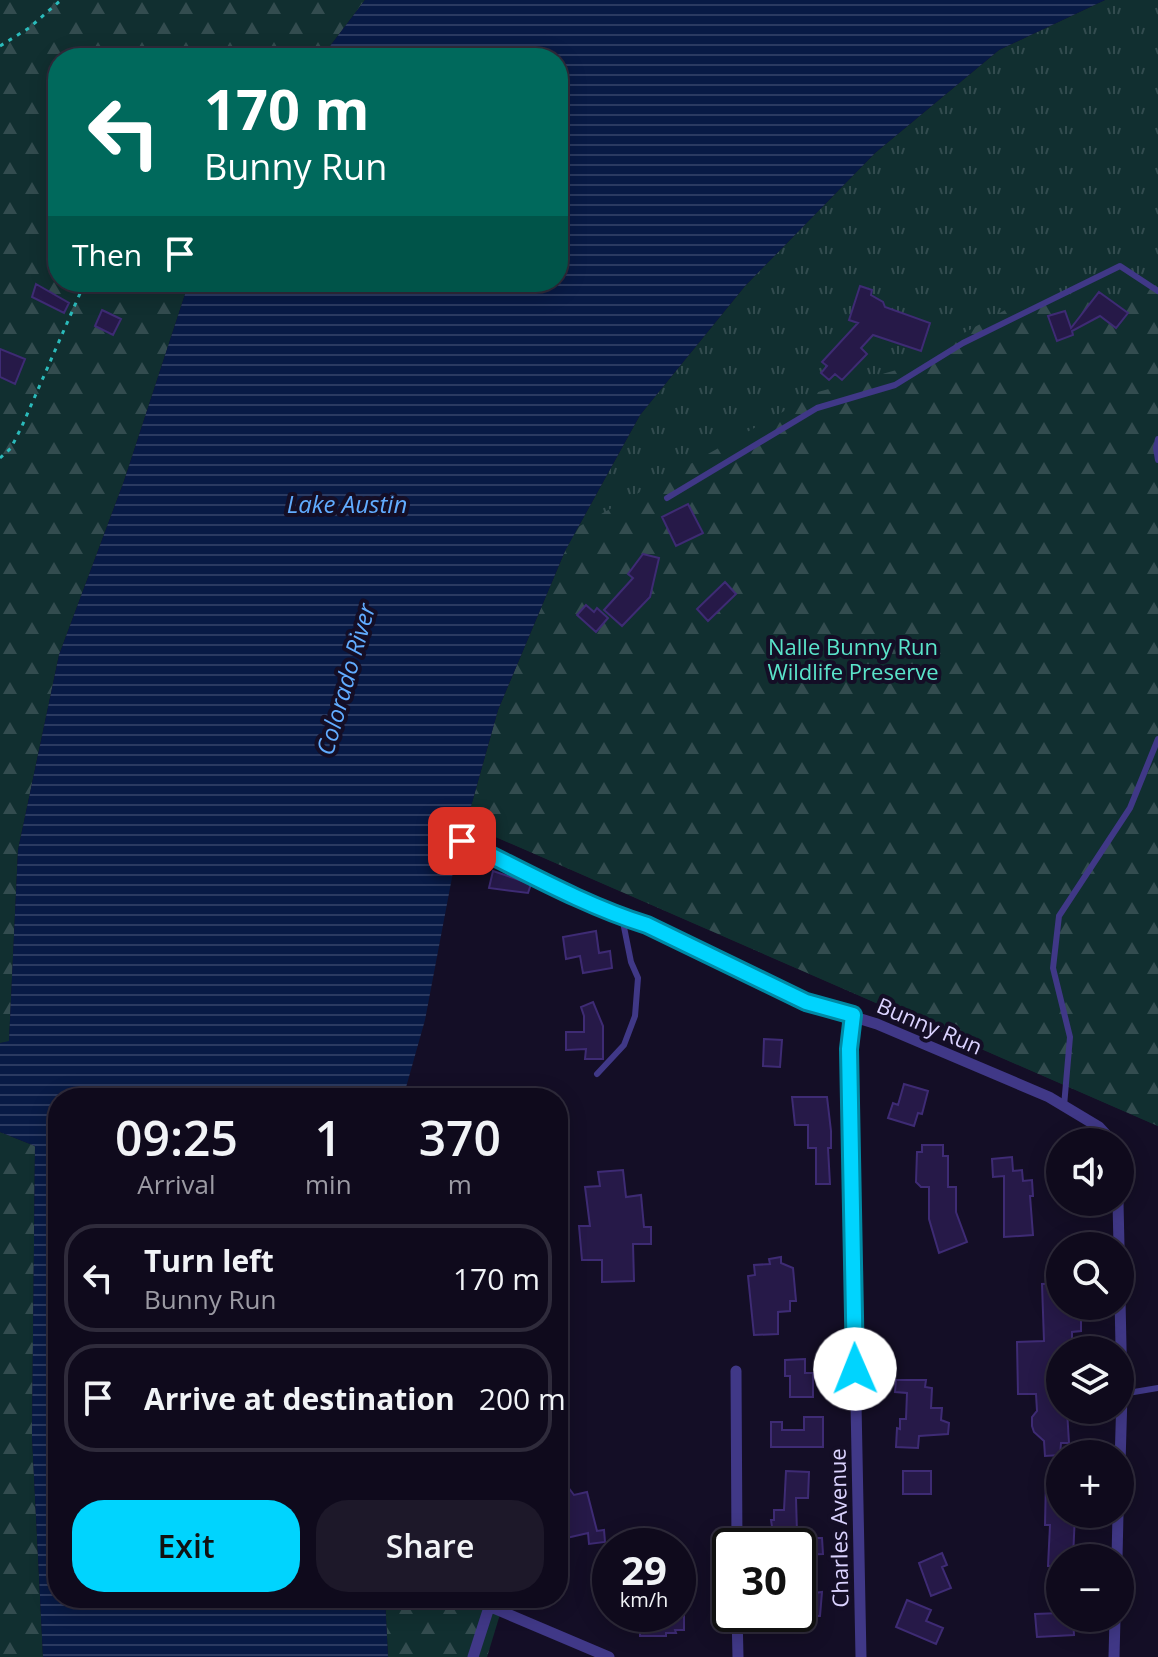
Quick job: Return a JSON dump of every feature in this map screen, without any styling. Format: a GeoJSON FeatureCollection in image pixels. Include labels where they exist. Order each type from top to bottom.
{"type":"FeatureCollection","features":[{"type":"Feature","properties":{"kind":"street","name":"Bunny Run"},"geometry":{"type":"LineString","coordinates":[[462,841],[806,1002],[853,1015],[1049,1097],[1100,1128]]}},
{"type":"Feature","properties":{"kind":"street","name":"Charles Avenue"},"geometry":{"type":"LineString","coordinates":[[853,1015],[849,1049],[861,1657]]}},
{"type":"Feature","properties":{"kind":"street"},"geometry":{"type":"LineString","coordinates":[[736,1371],[737,1528]]}},
{"type":"Feature","properties":{"kind":"street"},"geometry":{"type":"LineString","coordinates":[[473,1657],[489,1608]]}},
{"type":"Feature","properties":{"kind":"street"},"geometry":{"type":"LineString","coordinates":[[502,1608],[609,1657]]}},
{"type":"Feature","properties":{"kind":"street"},"geometry":{"type":"LineString","coordinates":[[737,1632],[738,1657]]}},
{"type":"Feature","properties":{"kind":"street"},"geometry":{"type":"LineString","coordinates":[[1114,1657],[1115,1632]]}},
{"type":"Feature","properties":{"kind":"lane"},"geometry":{"type":"LineString","coordinates":[[667,498],[817,408],[895,385],[963,343],[1120,266],[1158,291]]}},
{"type":"Feature","properties":{"kind":"lane"},"geometry":{"type":"LineString","coordinates":[[1158,439],[1158,460]]}},
{"type":"Feature","properties":{"kind":"lane"},"geometry":{"type":"LineString","coordinates":[[1064,1106],[1070,1037],[1053,968],[1059,916],[1130,808],[1158,739]]}},
{"type":"Feature","properties":{"kind":"lane"},"geometry":{"type":"LineString","coordinates":[[597,1074],[624,1045],[635,1016],[638,978],[631,962],[622,917]]}},
{"type":"Feature","properties":{"kind":"lane"},"geometry":{"type":"LineString","coordinates":[[1134,1392],[1158,1388]]}},
{"type":"Feature","properties":{"kind":"path"},"geometry":{"type":"LineString","coordinates":[[0,46],[29,28],[61,0]]}},
{"type":"Feature","properties":{"kind":"path"},"geometry":{"type":"LineString","coordinates":[[0,458],[11,448],[22,426],[81,292]]}},
{"type":"Feature","properties":{"kind":"green space"},"geometry":{"type":"Polygon","coordinates":[[[0,0],[365,0],[329,48],[48,48],[48,292],[186,292],[124,481],[59,655],[18,850],[9,1042],[0,1043],[0,0]]]}},
{"type":"Feature","properties":{"kind":"green space","name":"Nalle Bunny Run Wildlife Preserve"},"geometry":{"type":"Polygon","coordinates":[[[1105,0],[1158,0],[1158,1126],[466,824],[565,551],[640,415],[745,286],[875,153],[999,50],[1105,0]]]}},
{"type":"Feature","properties":{"kind":"green space","name":"Nalle Bunny Run Wildlife Preserve"},"geometry":{"type":"Polygon","coordinates":[[[1158,284],[1158,1126],[466,824],[498,710],[578,527],[818,392],[900,369],[1021,301],[1136,296],[1158,284]]]}},
{"type":"Feature","properties":{"kind":"green space"},"geometry":{"type":"Polygon","coordinates":[[[0,1132],[35,1146],[32,1436],[43,1657],[0,1657],[0,1132]]]}},
{"type":"Feature","properties":{"kind":"green space"},"geometry":{"type":"Polygon","coordinates":[[[386,1608],[502,1608],[487,1657],[388,1657],[386,1608]]]}},
{"type":"Feature","properties":{"kind":"water","name":"Lake Austin"},"geometry":{"type":"Polygon","coordinates":[[[365,0],[1105,0],[999,50],[875,153],[745,286],[640,415],[565,551],[498,710],[454,867],[425,1020],[406,1088],[48,1088],[48,1608],[386,1608],[388,1657],[43,1657],[32,1436],[35,1146],[0,1132],[0,1043],[9,1041],[18,850],[59,655],[124,481],[186,292],[568,292],[568,48],[329,48],[365,0]]]}},
{"type":"Feature","properties":{"kind":"building"},"geometry":{"type":"Polygon","coordinates":[[[36,284],[69,303],[64,313],[32,297],[36,284]]]}},
{"type":"Feature","properties":{"kind":"building"},"geometry":{"type":"Polygon","coordinates":[[[860,286],[872,290],[871,295],[883,302],[885,307],[930,323],[921,351],[873,335],[861,348],[867,354],[842,380],[835,374],[829,380],[821,373],[827,366],[822,362],[858,323],[849,320],[860,286]]]}},
{"type":"Feature","properties":{"kind":"building"},"geometry":{"type":"Polygon","coordinates":[[[1099,292],[1128,313],[1116,328],[1100,316],[1072,331],[1073,335],[1057,341],[1048,316],[1065,311],[1071,328],[1099,292]]]}},
{"type":"Feature","properties":{"kind":"building"},"geometry":{"type":"Polygon","coordinates":[[[102,310],[121,319],[113,335],[95,326],[102,310]]]}},
{"type":"Feature","properties":{"kind":"building"},"geometry":{"type":"Polygon","coordinates":[[[0,349],[25,359],[15,384],[0,377],[0,349]]]}},
{"type":"Feature","properties":{"kind":"building"},"geometry":{"type":"Polygon","coordinates":[[[688,504],[703,533],[676,546],[662,517],[688,504]]]}},
{"type":"Feature","properties":{"kind":"building"},"geometry":{"type":"Polygon","coordinates":[[[643,554],[659,558],[650,597],[622,626],[604,610],[633,578],[628,574],[643,554]]]}},
{"type":"Feature","properties":{"kind":"building"},"geometry":{"type":"Polygon","coordinates":[[[725,582],[736,594],[708,621],[697,609],[725,582]]]}},
{"type":"Feature","properties":{"kind":"building"},"geometry":{"type":"Polygon","coordinates":[[[586,605],[594,612],[597,608],[608,618],[596,632],[577,615],[586,605]]]}},
{"type":"Feature","properties":{"kind":"building"},"geometry":{"type":"Polygon","coordinates":[[[493,871],[531,884],[528,893],[489,888],[493,871]]]}},
{"type":"Feature","properties":{"kind":"building"},"geometry":{"type":"Polygon","coordinates":[[[596,931],[599,953],[610,951],[612,968],[583,973],[580,956],[566,959],[563,937],[596,931]]]}},
{"type":"Feature","properties":{"kind":"building"},"geometry":{"type":"Polygon","coordinates":[[[593,1002],[603,1026],[603,1059],[585,1059],[586,1049],[566,1050],[566,1032],[584,1032],[581,1007],[593,1002]]]}},
{"type":"Feature","properties":{"kind":"building"},"geometry":{"type":"Polygon","coordinates":[[[764,1039],[782,1040],[780,1067],[763,1066],[764,1039]]]}},
{"type":"Feature","properties":{"kind":"building"},"geometry":{"type":"Polygon","coordinates":[[[904,1084],[928,1091],[922,1114],[918,1113],[914,1126],[888,1118],[893,1103],[898,1105],[904,1084]]]}},
{"type":"Feature","properties":{"kind":"building"},"geometry":{"type":"Polygon","coordinates":[[[792,1097],[827,1097],[831,1131],[831,1148],[828,1148],[830,1184],[816,1184],[816,1148],[808,1148],[808,1125],[795,1125],[792,1097]]]}},
{"type":"Feature","properties":{"kind":"building"},"geometry":{"type":"Polygon","coordinates":[[[922,1145],[943,1145],[943,1156],[948,1156],[948,1187],[956,1187],[956,1212],[967,1242],[939,1253],[929,1219],[929,1187],[921,1187],[916,1182],[917,1152],[922,1152],[922,1145]]]}},
{"type":"Feature","properties":{"kind":"building"},"geometry":{"type":"Polygon","coordinates":[[[1012,1157],[1013,1171],[1022,1170],[1023,1181],[1032,1180],[1033,1235],[1004,1237],[1004,1176],[993,1177],[992,1159],[1012,1157]]]}},
{"type":"Feature","properties":{"kind":"building"},"geometry":{"type":"Polygon","coordinates":[[[623,1170],[626,1197],[641,1195],[644,1227],[651,1227],[651,1244],[633,1244],[634,1281],[602,1282],[602,1260],[582,1260],[579,1226],[590,1226],[585,1187],[600,1186],[598,1172],[623,1170]]]}},
{"type":"Feature","properties":{"kind":"building"},"geometry":{"type":"Polygon","coordinates":[[[781,1257],[781,1263],[793,1268],[796,1301],[790,1301],[790,1311],[778,1312],[778,1334],[754,1335],[748,1276],[755,1275],[754,1265],[770,1264],[769,1259],[781,1257]]]}},
{"type":"Feature","properties":{"kind":"building"},"geometry":{"type":"Polygon","coordinates":[[[1042,1284],[1046,1284],[1046,1320],[1081,1320],[1081,1331],[1072,1332],[1072,1336],[1046,1336],[1046,1424],[1068,1424],[1069,1440],[1046,1440],[1045,1456],[1044,1441],[1032,1426],[1032,1417],[1037,1411],[1036,1394],[1018,1394],[1017,1342],[1044,1341],[1042,1284]]]}},
{"type":"Feature","properties":{"kind":"building"},"geometry":{"type":"Polygon","coordinates":[[[805,1359],[805,1373],[813,1373],[813,1397],[790,1397],[790,1376],[785,1376],[785,1360],[805,1359]]]}},
{"type":"Feature","properties":{"kind":"building"},"geometry":{"type":"Polygon","coordinates":[[[896,1380],[926,1380],[925,1387],[932,1388],[931,1408],[942,1408],[941,1420],[949,1423],[948,1434],[919,1436],[918,1448],[896,1447],[900,1419],[906,1419],[907,1393],[895,1392],[896,1380]]]}},
{"type":"Feature","properties":{"kind":"building"},"geometry":{"type":"Polygon","coordinates":[[[804,1417],[823,1417],[823,1447],[771,1447],[771,1422],[782,1422],[782,1430],[804,1430],[804,1417]]]}},
{"type":"Feature","properties":{"kind":"building"},"geometry":{"type":"Polygon","coordinates":[[[786,1471],[809,1472],[808,1498],[796,1498],[797,1528],[772,1528],[774,1510],[784,1510],[786,1471]]]}},
{"type":"Feature","properties":{"kind":"building"},"geometry":{"type":"Polygon","coordinates":[[[903,1471],[931,1471],[931,1494],[903,1494],[903,1471]]]}},
{"type":"Feature","properties":{"kind":"building"},"geometry":{"type":"Polygon","coordinates":[[[568,1487],[574,1495],[587,1492],[596,1528],[592,1528],[592,1544],[589,1544],[588,1533],[568,1538],[568,1487]]]}},
{"type":"Feature","properties":{"kind":"building"},"geometry":{"type":"Polygon","coordinates":[[[1050,1528],[1074,1528],[1074,1544],[1049,1544],[1050,1528]]]}},
{"type":"Feature","properties":{"kind":"building"},"geometry":{"type":"Polygon","coordinates":[[[816,1538],[822,1538],[823,1554],[816,1554],[816,1538]]]}},
{"type":"Feature","properties":{"kind":"building"},"geometry":{"type":"Polygon","coordinates":[[[942,1553],[947,1565],[942,1567],[951,1588],[931,1596],[919,1563],[942,1553]]]}},
{"type":"Feature","properties":{"kind":"building"},"geometry":{"type":"Polygon","coordinates":[[[822,1592],[820,1616],[816,1616],[816,1593],[822,1592]]]}},
{"type":"Feature","properties":{"kind":"building"},"geometry":{"type":"Polygon","coordinates":[[[907,1600],[931,1610],[926,1621],[943,1628],[936,1644],[896,1627],[907,1600]]]}},
{"type":"Feature","properties":{"kind":"building"},"geometry":{"type":"Polygon","coordinates":[[[1035,1614],[1046,1614],[1046,1632],[1074,1632],[1074,1635],[1037,1637],[1035,1614]]]}},
{"type":"Feature","properties":{"kind":"building"},"geometry":{"type":"Polygon","coordinates":[[[640,1632],[676,1633],[666,1633],[666,1636],[640,1636],[640,1632]]]}},
{"type":"Feature","properties":{"kind":"route"},"geometry":{"type":"LineString","coordinates":[[462,841],[806,1002],[853,1015],[849,1049],[855,1369]]}},
{"type":"Feature","properties":{"kind":"water label","name":"Colorado River"},"geometry":{"type":"Point","coordinates":[345,679]}}]}
